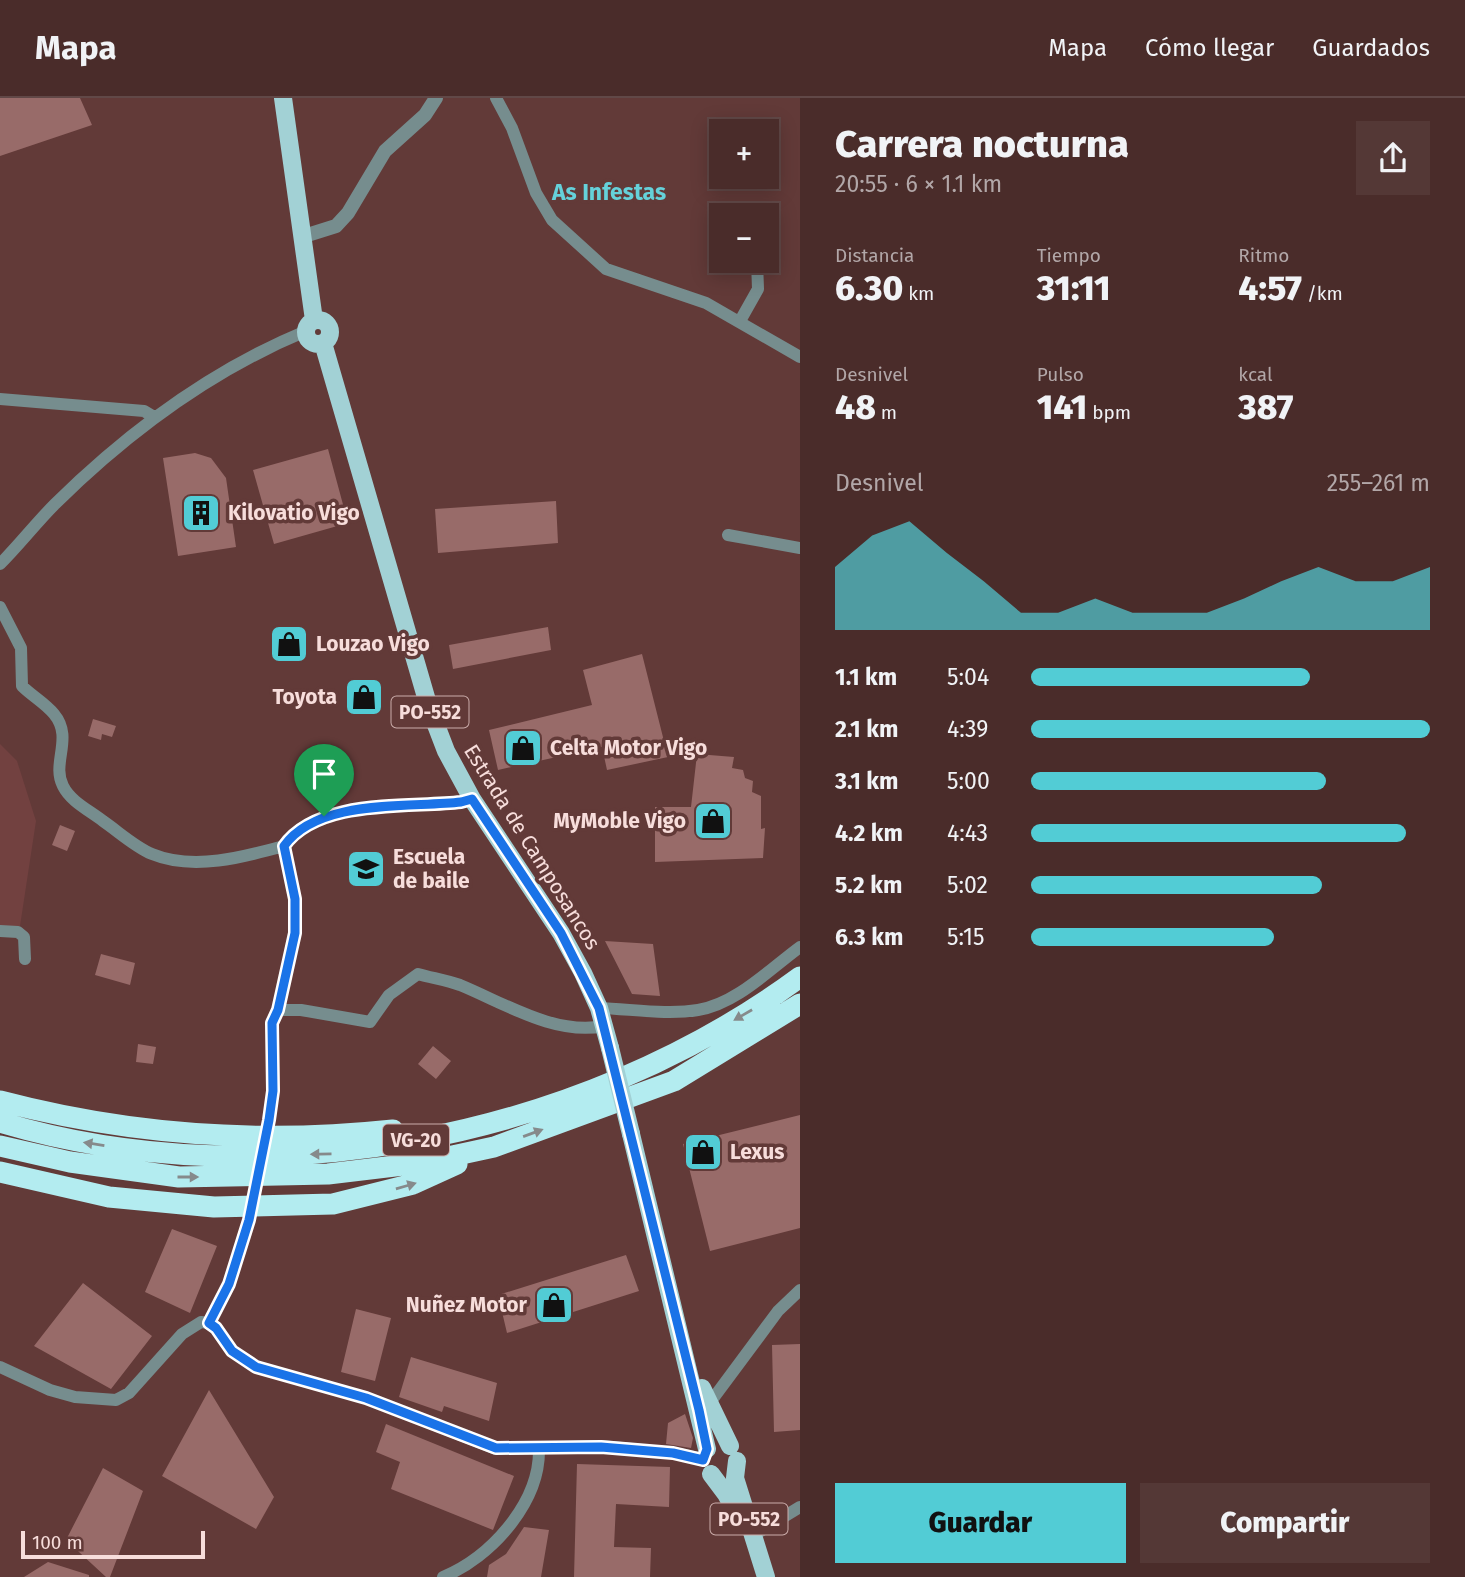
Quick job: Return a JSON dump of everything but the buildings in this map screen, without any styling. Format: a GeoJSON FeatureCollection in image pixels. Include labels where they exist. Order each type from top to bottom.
{"type":"FeatureCollection","features":[{"type":"Feature","properties":{"kind":"highway","name":"VG-20"},"geometry":{"type":"LineString","coordinates":[[0,1122],[69,1140],[139,1151],[203,1156],[332,1154],[424,1138],[533,1110],[681,1052],[765,1003],[800,978]]}},
{"type":"Feature","properties":{"kind":"highway","name":"VG-20"},"geometry":{"type":"LineString","coordinates":[[0,1146],[70,1163],[179,1177],[328,1174],[420,1163],[494,1147],[674,1081],[782,1018],[800,1004]]}},
{"type":"Feature","properties":{"kind":"highway"},"geometry":{"type":"LineString","coordinates":[[0,1101],[98,1124],[166,1133],[254,1138],[361,1134],[425,1127],[514,1108],[533,1110]]}},
{"type":"Feature","properties":{"kind":"highway"},"geometry":{"type":"LineString","coordinates":[[0,1172],[122,1198],[214,1207],[334,1204],[413,1184],[494,1147]]}},
{"type":"Feature","properties":{"kind":"main road"},"geometry":{"type":"LineString","coordinates":[[283,98],[302,237],[310,326]]}},
{"type":"Feature","properties":{"kind":"main road","name":"Estrada de Camposancos"},"geometry":{"type":"LineString","coordinates":[[310,326],[312,343],[323,343],[428,704],[446,751],[472,799],[561,933],[599,1008],[680,1336],[707,1461],[731,1503],[765,1577]]}},
{"type":"Feature","properties":{"kind":"main road","name":"Estrada de Camposancos"},"geometry":{"type":"LineString","coordinates":[[680,1336],[734,1453],[735,1478],[765,1577]]}},
{"type":"Feature","properties":{"kind":"main road"},"geometry":{"type":"LineString","coordinates":[[707,1461],[720,1442],[734,1453]]}},
{"type":"Feature","properties":{"kind":"main road","name":"PO-552"},"geometry":{"type":"LineString","coordinates":[[707,1461],[728,1474],[734,1453]]}},
{"type":"Feature","properties":{"kind":"street"},"geometry":{"type":"LineString","coordinates":[[302,237],[336,226],[348,213],[385,151],[425,115],[436,98]]}},
{"type":"Feature","properties":{"kind":"street"},"geometry":{"type":"LineString","coordinates":[[496,98],[512,128],[536,194],[552,220],[573,241],[614,273],[706,303],[800,357]]}},
{"type":"Feature","properties":{"kind":"street"},"geometry":{"type":"LineString","coordinates":[[740,321],[758,289],[757,273]]}},
{"type":"Feature","properties":{"kind":"street"},"geometry":{"type":"LineString","coordinates":[[0,564],[54,505],[154,417],[258,352],[310,326]]}},
{"type":"Feature","properties":{"kind":"street"},"geometry":{"type":"LineString","coordinates":[[0,399],[144,411],[154,417]]}},
{"type":"Feature","properties":{"kind":"street"},"geometry":{"type":"LineString","coordinates":[[728,535],[800,548]]}},
{"type":"Feature","properties":{"kind":"street"},"geometry":{"type":"LineString","coordinates":[[0,607],[22,648],[22,686],[55,715],[63,731],[65,742],[60,779],[71,797],[141,848],[164,858],[248,858],[284,846],[304,828],[324,816],[472,799]]}},
{"type":"Feature","properties":{"kind":"street"},"geometry":{"type":"LineString","coordinates":[[209,1323],[229,1284],[249,1220],[269,1120],[273,1091],[271,1033],[295,933],[295,899],[284,846]]}},
{"type":"Feature","properties":{"kind":"street"},"geometry":{"type":"LineString","coordinates":[[0,931],[18,932],[24,937],[26,958]]}},
{"type":"Feature","properties":{"kind":"street"},"geometry":{"type":"LineString","coordinates":[[599,1008],[684,1011],[711,1006],[734,995],[800,947]]}},
{"type":"Feature","properties":{"kind":"street"},"geometry":{"type":"LineString","coordinates":[[278,1010],[301,1010],[370,1022],[389,995],[418,974],[459,985],[534,1017],[588,1029],[604,1026]]}},
{"type":"Feature","properties":{"kind":"street"},"geometry":{"type":"LineString","coordinates":[[712,1401],[772,1318],[800,1290]]}},
{"type":"Feature","properties":{"kind":"street"},"geometry":{"type":"LineString","coordinates":[[0,1367],[50,1390],[75,1397],[116,1400],[129,1393],[182,1334],[201,1322],[209,1323],[216,1328],[232,1351],[256,1367],[366,1398],[482,1445],[512,1450],[640,1449],[707,1461]]}},
{"type":"Feature","properties":{"kind":"street"},"geometry":{"type":"LineString","coordinates":[[443,1577],[491,1547],[502,1536],[534,1476],[539,1464],[539,1449]]}},
{"type":"Feature","properties":{"kind":"street"},"geometry":{"type":"LineString","coordinates":[[754,1535],[800,1507]]}},
{"type":"Feature","properties":{"kind":"shaded area"},"geometry":{"type":"Polygon","coordinates":[[[0,744],[17,761],[36,821],[20,926],[0,927],[0,744]]]}},
{"type":"Feature","properties":{"kind":"place","name":"Kilovatio Vigo"},"geometry":{"type":"Point","coordinates":[201,513]}},
{"type":"Feature","properties":{"kind":"place","name":"Louzao Vigo"},"geometry":{"type":"Point","coordinates":[289,644]}},
{"type":"Feature","properties":{"kind":"place","name":"Toyota"},"geometry":{"type":"Point","coordinates":[364,697]}},
{"type":"Feature","properties":{"kind":"place","name":"Celta Motor Vigo"},"geometry":{"type":"Point","coordinates":[523,748]}},
{"type":"Feature","properties":{"kind":"place","name":"MyMoble Vigo"},"geometry":{"type":"Point","coordinates":[713,821]}},
{"type":"Feature","properties":{"kind":"place","name":"Escuela de baile"},"geometry":{"type":"Point","coordinates":[366,869]}},
{"type":"Feature","properties":{"kind":"place","name":"Lexus"},"geometry":{"type":"Point","coordinates":[703,1152]}},
{"type":"Feature","properties":{"kind":"place","name":"Nuñez Motor"},"geometry":{"type":"Point","coordinates":[554,1305]}},
{"type":"Feature","properties":{"kind":"district","name":"As Infestas"},"geometry":{"type":"Point","coordinates":[609,192]}},
{"type":"Feature","properties":{"kind":"route"},"geometry":{"type":"LineString","coordinates":[[472,799],[561,933],[599,1008],[610,1048],[686,1367],[699,1410],[707,1449],[703,1460],[640,1449],[570,1447],[512,1450],[482,1445],[366,1398],[256,1367],[232,1351],[216,1328],[209,1323],[229,1284],[249,1220],[269,1120],[273,1091],[272,1023],[278,1010],[295,933],[295,899],[284,846],[304,828],[324,816],[346,811],[428,806],[472,799]]}}]}
